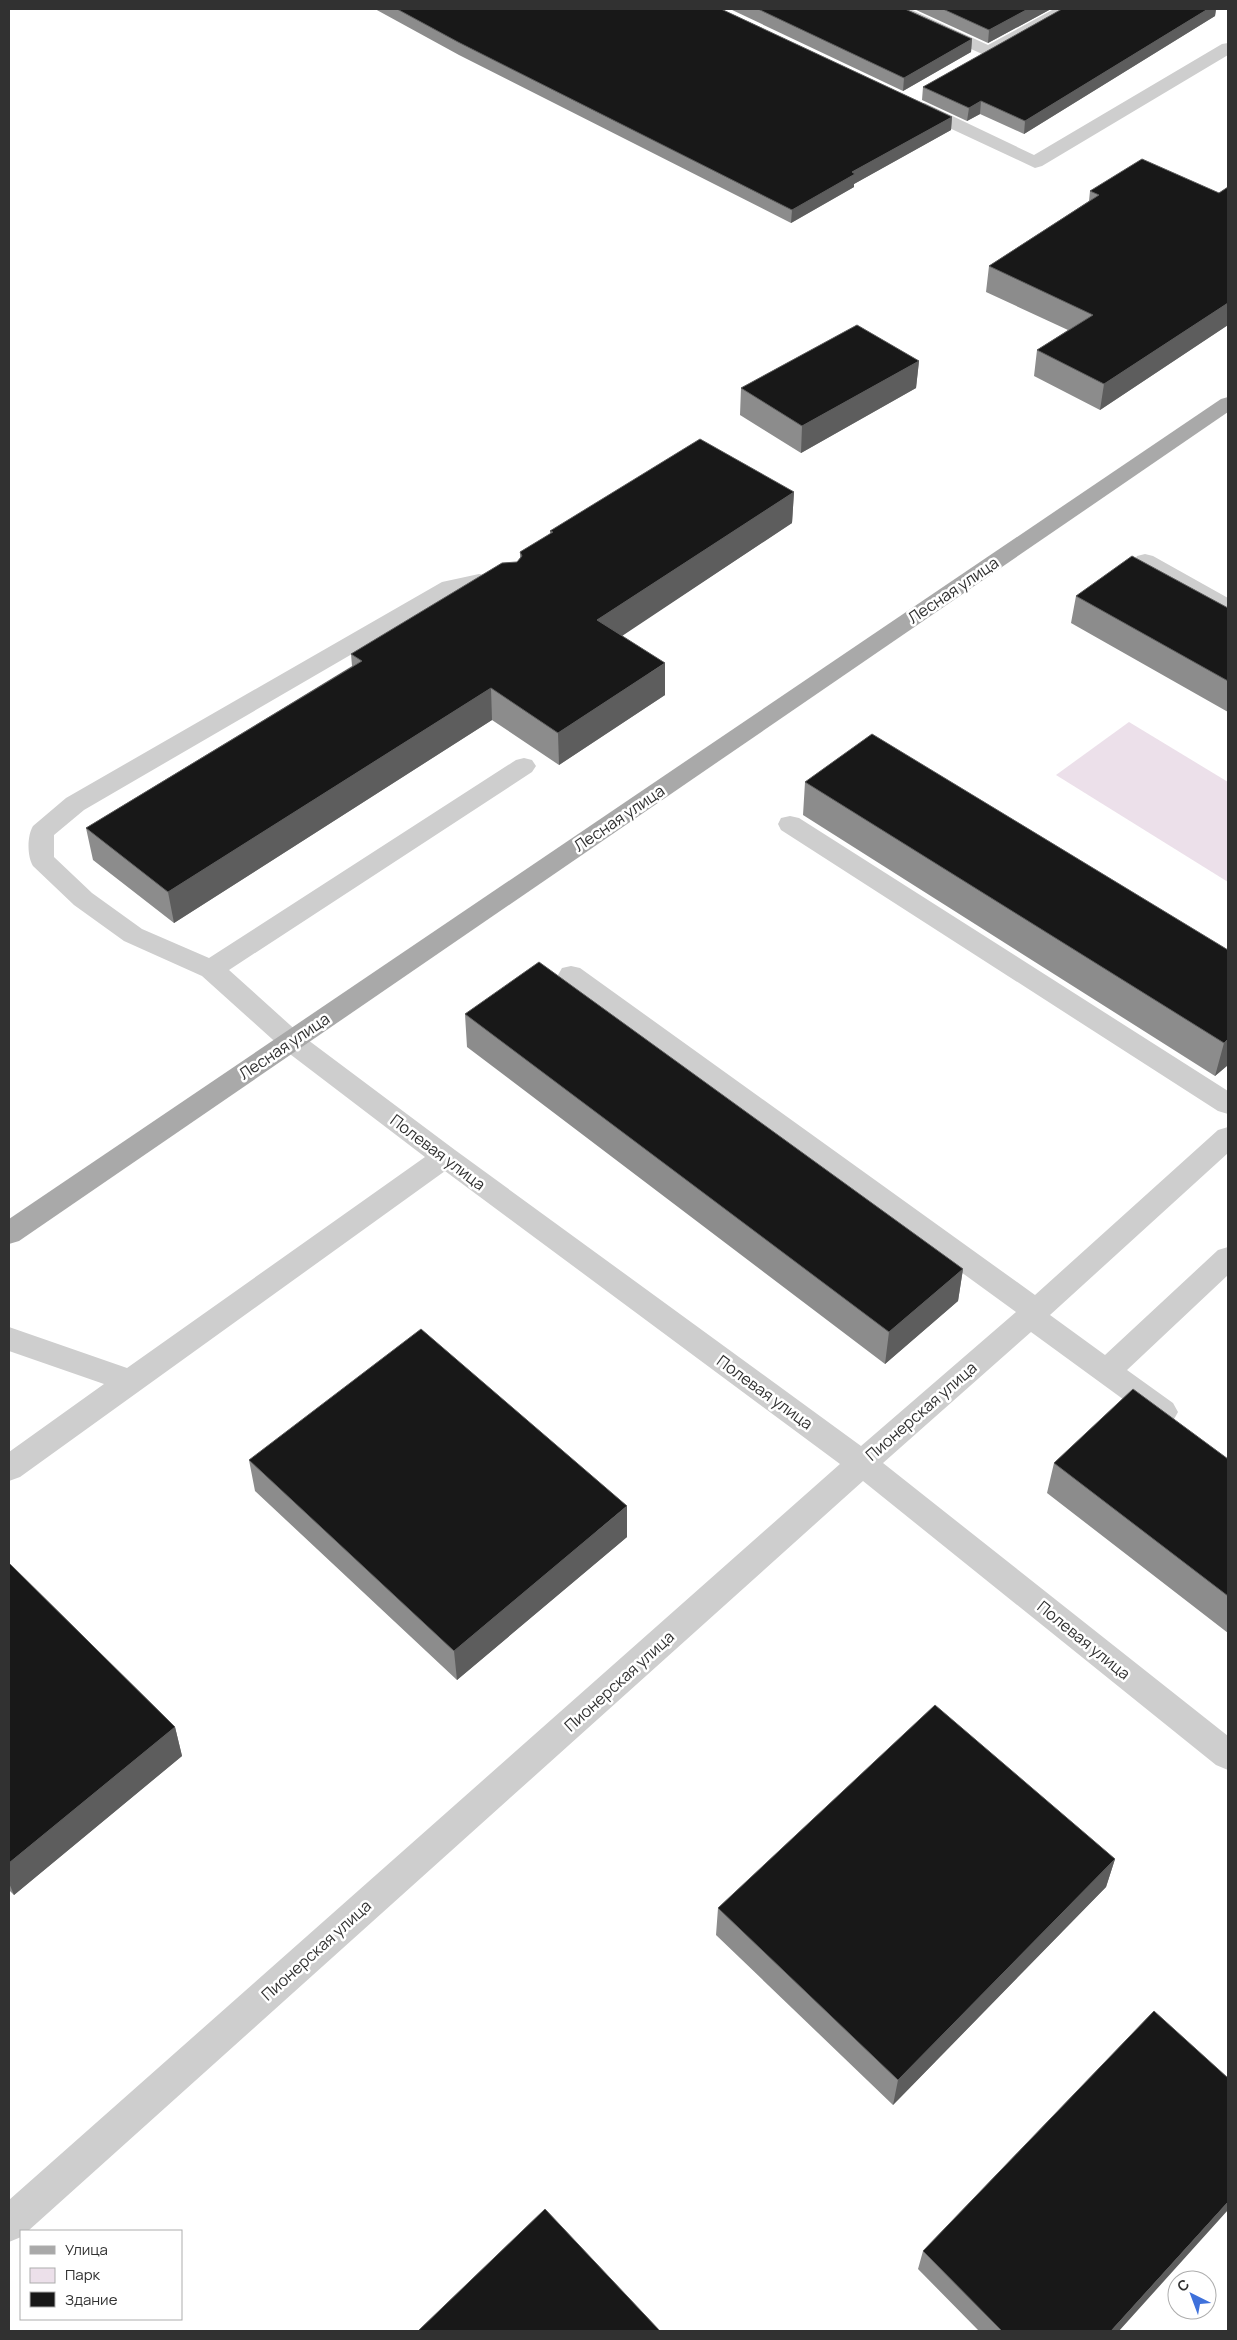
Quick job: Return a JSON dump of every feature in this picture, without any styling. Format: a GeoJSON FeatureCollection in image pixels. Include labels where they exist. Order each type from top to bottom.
{"type":"FeatureCollection","features":[{"type":"Feature","properties":{"kind":"main road","name":"Лесная улица"},"geometry":{"type":"LineString","coordinates":[[9,1233],[1228,403]]}},
{"type":"Feature","properties":{"kind":"street"},"geometry":{"type":"LineString","coordinates":[[896,9],[989,52]]}},
{"type":"Feature","properties":{"kind":"street"},"geometry":{"type":"LineString","coordinates":[[972,62],[1066,9]]}},
{"type":"Feature","properties":{"kind":"street"},"geometry":{"type":"LineString","coordinates":[[921,91],[904,100],[1035,162],[1228,48]]}},
{"type":"Feature","properties":{"kind":"street"},"geometry":{"type":"LineString","coordinates":[[1144,561],[1228,607]]}},
{"type":"Feature","properties":{"kind":"street","name":"Полевая улица"},"geometry":{"type":"LineString","coordinates":[[510,587],[479,581],[450,587],[75,804],[42,832],[42,860],[83,899],[133,935],[212,970],[291,1041],[444,1157],[862,1463],[1228,1755]]}},
{"type":"Feature","properties":{"kind":"street"},"geometry":{"type":"LineString","coordinates":[[212,970],[524,766]]}},
{"type":"Feature","properties":{"kind":"street"},"geometry":{"type":"LineString","coordinates":[[790,824],[1228,1104]]}},
{"type":"Feature","properties":{"kind":"street"},"geometry":{"type":"LineString","coordinates":[[572,975],[1033,1313],[1188,1430]]}},
{"type":"Feature","properties":{"kind":"street","name":"Пионерская улица"},"geometry":{"type":"LineString","coordinates":[[9,2224],[862,1463],[1033,1313],[1228,1137]]}},
{"type":"Feature","properties":{"kind":"street"},"geometry":{"type":"LineString","coordinates":[[9,1468],[444,1157]]}},
{"type":"Feature","properties":{"kind":"street"},"geometry":{"type":"LineString","coordinates":[[1108,1371],[1228,1258]]}},
{"type":"Feature","properties":{"kind":"street"},"geometry":{"type":"LineString","coordinates":[[9,1339],[129,1381]]}},
{"type":"Feature","properties":{"kind":"green space"},"geometry":{"type":"Polygon","coordinates":[[[1129,722],[1228,782],[1228,882],[1056,775],[1129,722]]]}},
{"type":"Feature","properties":{"kind":"building"},"geometry":{"type":"Polygon","coordinates":[[[397,9],[721,9],[952,117],[852,172],[855,174],[792,210],[458,42],[397,9]]]}},
{"type":"Feature","properties":{"kind":"building"},"geometry":{"type":"Polygon","coordinates":[[[758,9],[905,9],[972,39],[904,78],[758,9]]]}},
{"type":"Feature","properties":{"kind":"building"},"geometry":{"type":"Polygon","coordinates":[[[943,9],[1028,9],[989,30],[943,9]]]}},
{"type":"Feature","properties":{"kind":"building"},"geometry":{"type":"Polygon","coordinates":[[[1062,9],[1208,9],[1025,121],[981,101],[969,108],[923,87],[1062,9]]]}},
{"type":"Feature","properties":{"kind":"building"},"geometry":{"type":"Polygon","coordinates":[[[1142,159],[1219,193],[1228,187],[1228,303],[1104,384],[1037,350],[1093,315],[989,266],[1099,195],[1090,191],[1142,159]]]}},
{"type":"Feature","properties":{"kind":"building"},"geometry":{"type":"Polygon","coordinates":[[[857,325],[919,361],[802,426],[741,388],[857,325]]]}},
{"type":"Feature","properties":{"kind":"building"},"geometry":{"type":"Polygon","coordinates":[[[700,439],[794,492],[597,620],[665,663],[558,733],[491,688],[168,892],[86,828],[362,661],[351,654],[502,563],[517,562],[522,556],[520,552],[553,532],[550,531],[700,439]]]}},
{"type":"Feature","properties":{"kind":"building"},"geometry":{"type":"Polygon","coordinates":[[[1132,556],[1228,608],[1228,681],[1076,596],[1132,556]]]}},
{"type":"Feature","properties":{"kind":"building"},"geometry":{"type":"Polygon","coordinates":[[[872,734],[1228,950],[1228,1039],[1224,1043],[805,782],[872,734]]]}},
{"type":"Feature","properties":{"kind":"building"},"geometry":{"type":"Polygon","coordinates":[[[539,962],[963,1269],[889,1332],[465,1014],[539,962]]]}},
{"type":"Feature","properties":{"kind":"building"},"geometry":{"type":"Polygon","coordinates":[[[421,1329],[627,1506],[454,1651],[249,1460],[421,1329]]]}},
{"type":"Feature","properties":{"kind":"building"},"geometry":{"type":"Polygon","coordinates":[[[1133,1389],[1228,1459],[1228,1596],[1054,1463],[1133,1389]]]}},
{"type":"Feature","properties":{"kind":"building"},"geometry":{"type":"Polygon","coordinates":[[[9,1563],[175,1727],[9,1863],[9,1563]]]}},
{"type":"Feature","properties":{"kind":"building"},"geometry":{"type":"Polygon","coordinates":[[[935,1705],[1115,1859],[898,2080],[718,1908],[935,1705]]]}},
{"type":"Feature","properties":{"kind":"building"},"geometry":{"type":"Polygon","coordinates":[[[1154,2011],[1228,2078],[1228,2202],[1111,2331],[1002,2331],[923,2251],[1154,2011]]]}},
{"type":"Feature","properties":{"kind":"building"},"geometry":{"type":"Polygon","coordinates":[[[545,2209],[660,2331],[418,2331],[545,2209]]]}}]}
